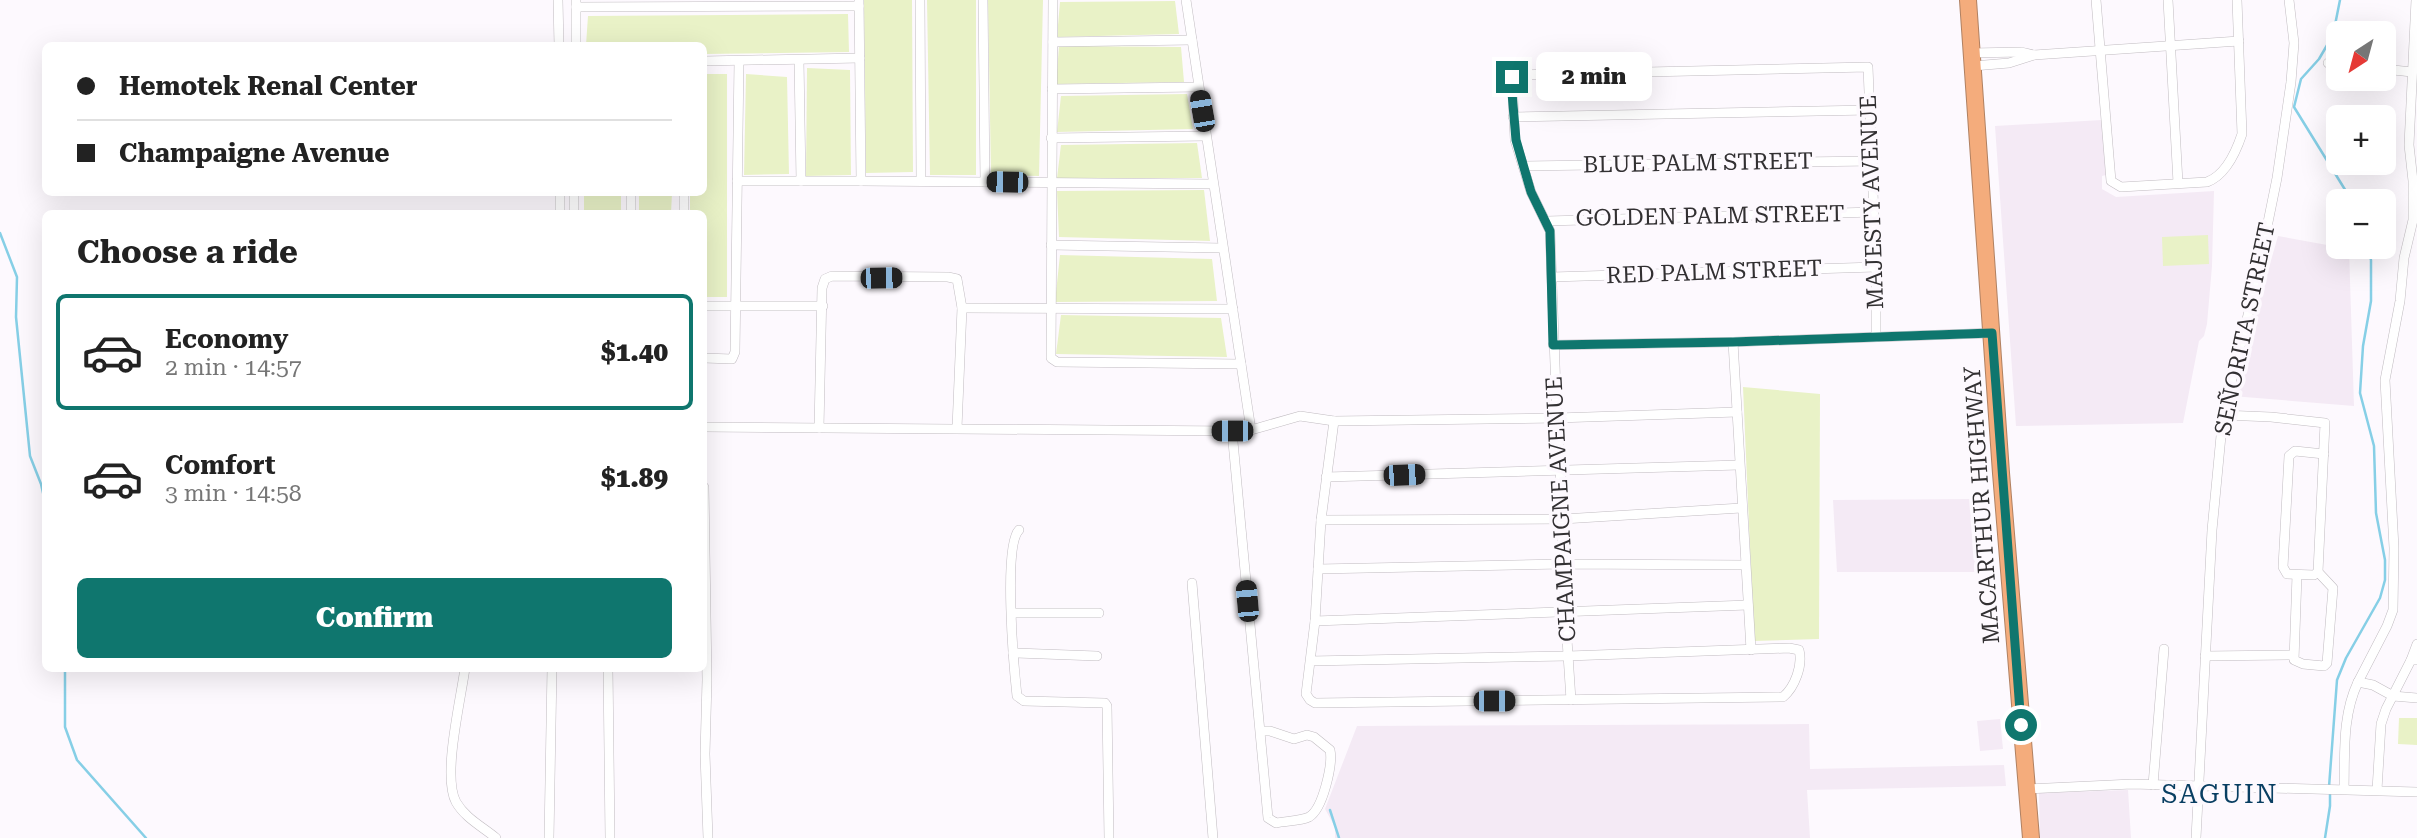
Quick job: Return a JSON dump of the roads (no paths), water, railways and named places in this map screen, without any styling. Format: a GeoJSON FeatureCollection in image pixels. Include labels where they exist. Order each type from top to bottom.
{"type":"FeatureCollection","features":[{"type":"Feature","properties":{"kind":"highway","name":"MACARTHUR HIGHWAY"},"geometry":{"type":"LineString","coordinates":[[1968,0],[2031,838]]}},
{"type":"Feature","properties":{"kind":"street"},"geometry":{"type":"LineString","coordinates":[[558,0],[559,42]]}},
{"type":"Feature","properties":{"kind":"street"},"geometry":{"type":"LineString","coordinates":[[920,0],[921,181]]}},
{"type":"Feature","properties":{"kind":"street"},"geometry":{"type":"LineString","coordinates":[[983,0],[985,182]]}},
{"type":"Feature","properties":{"kind":"street"},"geometry":{"type":"LineString","coordinates":[[1053,0],[1051,358],[1057,362],[1241,364]]}},
{"type":"Feature","properties":{"kind":"street"},"geometry":{"type":"LineString","coordinates":[[1186,0],[1251,430]]}},
{"type":"Feature","properties":{"kind":"street"},"geometry":{"type":"LineString","coordinates":[[2096,0],[2111,180],[2121,187],[2199,184],[2213,180],[2235,154],[2242,134],[2237,0]]}},
{"type":"Feature","properties":{"kind":"street"},"geometry":{"type":"LineString","coordinates":[[2168,0],[2178,183]]}},
{"type":"Feature","properties":{"kind":"street","name":"SEÑORITA STREET"},"geometry":{"type":"LineString","coordinates":[[2196,838],[2212,530],[2223,415],[2254,291],[2277,178],[2294,43],[2289,0]]}},
{"type":"Feature","properties":{"kind":"street"},"geometry":{"type":"LineString","coordinates":[[2342,789],[2345,727],[2350,701],[2393,610],[2395,548],[2385,380],[2400,301],[2404,258],[2413,220],[2415,181],[2409,145],[2416,0]]}},
{"type":"Feature","properties":{"kind":"street"},"geometry":{"type":"LineString","coordinates":[[576,42],[576,4],[859,3],[861,181]]}},
{"type":"Feature","properties":{"kind":"street"},"geometry":{"type":"LineString","coordinates":[[1053,42],[1192,40]]}},
{"type":"Feature","properties":{"kind":"street"},"geometry":{"type":"LineString","coordinates":[[1972,60],[2009,58],[2021,52],[2034,55],[2239,41]]}},
{"type":"Feature","properties":{"kind":"street"},"geometry":{"type":"LineString","coordinates":[[707,61],[860,58]]}},
{"type":"Feature","properties":{"kind":"street"},"geometry":{"type":"LineString","coordinates":[[799,60],[800,181]]}},
{"type":"Feature","properties":{"kind":"street"},"geometry":{"type":"LineString","coordinates":[[707,358],[734,357],[739,61]]}},
{"type":"Feature","properties":{"kind":"street","name":"MAJESTY AVENUE"},"geometry":{"type":"LineString","coordinates":[[1515,75],[1868,67],[1873,161],[1876,337]]}},
{"type":"Feature","properties":{"kind":"street"},"geometry":{"type":"LineString","coordinates":[[2396,70],[2412,72]]}},
{"type":"Feature","properties":{"kind":"street","name":"CHAMPAIGNE AVENUE"},"geometry":{"type":"LineString","coordinates":[[1515,75],[1511,81],[1516,140],[1531,192],[1550,231],[1553,345],[1563,519],[1564,611],[1571,700]]}},
{"type":"Feature","properties":{"kind":"street"},"geometry":{"type":"LineString","coordinates":[[1052,89],[1198,87]]}},
{"type":"Feature","properties":{"kind":"street"},"geometry":{"type":"LineString","coordinates":[[1513,117],[1870,110]]}},
{"type":"Feature","properties":{"kind":"street"},"geometry":{"type":"LineString","coordinates":[[1051,138],[1206,136]]}},
{"type":"Feature","properties":{"kind":"street","name":"BLUE PALM STREET"},"geometry":{"type":"LineString","coordinates":[[1523,166],[1873,161]]}},
{"type":"Feature","properties":{"kind":"street"},"geometry":{"type":"LineString","coordinates":[[737,181],[1212,184]]}},
{"type":"Feature","properties":{"kind":"street","name":"GOLDEN PALM STREET"},"geometry":{"type":"LineString","coordinates":[[1547,221],[1874,212]]}},
{"type":"Feature","properties":{"kind":"street"},"geometry":{"type":"LineString","coordinates":[[1051,245],[1222,248]]}},
{"type":"Feature","properties":{"kind":"street","name":"RED PALM STREET"},"geometry":{"type":"LineString","coordinates":[[1552,277],[1876,267]]}},
{"type":"Feature","properties":{"kind":"street"},"geometry":{"type":"LineString","coordinates":[[819,428],[825,279],[832,276],[957,279],[962,308],[957,428]]}},
{"type":"Feature","properties":{"kind":"street"},"geometry":{"type":"LineString","coordinates":[[707,306],[823,306]]}},
{"type":"Feature","properties":{"kind":"street"},"geometry":{"type":"LineString","coordinates":[[962,308],[1233,309]]}},
{"type":"Feature","properties":{"kind":"street"},"geometry":{"type":"LineString","coordinates":[[1553,345],[1992,333]]}},
{"type":"Feature","properties":{"kind":"street"},"geometry":{"type":"LineString","coordinates":[[1733,342],[1751,650]]}},
{"type":"Feature","properties":{"kind":"street"},"geometry":{"type":"LineString","coordinates":[[707,427],[1232,431],[1251,430],[1300,416],[1334,421],[1557,418],[1737,411]]}},
{"type":"Feature","properties":{"kind":"street"},"geometry":{"type":"LineString","coordinates":[[2223,415],[2322,421],[2326,427],[2318,572],[2314,576],[2287,574],[2283,567],[2289,456],[2295,451],[2324,454]]}},
{"type":"Feature","properties":{"kind":"street"},"geometry":{"type":"LineString","coordinates":[[1310,661],[1789,648],[1799,650],[1801,656],[1795,681],[1791,690],[1783,697],[1315,703],[1306,694],[1310,661],[1315,621],[1321,520],[1334,421]]}},
{"type":"Feature","properties":{"kind":"street"},"geometry":{"type":"LineString","coordinates":[[1232,431],[1268,818],[1276,823],[1309,817],[1324,791],[1330,750],[1314,737],[1307,735],[1294,739],[1270,731],[1260,731]]}},
{"type":"Feature","properties":{"kind":"street"},"geometry":{"type":"LineString","coordinates":[[1326,477],[1739,465]]}},
{"type":"Feature","properties":{"kind":"street"},"geometry":{"type":"LineString","coordinates":[[1321,520],[1563,519],[1741,508]]}},
{"type":"Feature","properties":{"kind":"street"},"geometry":{"type":"LineString","coordinates":[[1019,530],[1014,536],[1012,548],[1013,653],[1017,696],[1020,700],[1100,701],[1107,706],[1109,838]]}},
{"type":"Feature","properties":{"kind":"street"},"geometry":{"type":"LineString","coordinates":[[1318,569],[1562,564],[1745,565]]}},
{"type":"Feature","properties":{"kind":"street"},"geometry":{"type":"LineString","coordinates":[[2297,575],[2294,660],[2303,664],[2324,666],[2328,663],[2333,588],[2318,572]]}},
{"type":"Feature","properties":{"kind":"street"},"geometry":{"type":"LineString","coordinates":[[1192,583],[1213,838]]}},
{"type":"Feature","properties":{"kind":"street"},"geometry":{"type":"LineString","coordinates":[[1315,621],[1748,605]]}},
{"type":"Feature","properties":{"kind":"street"},"geometry":{"type":"LineString","coordinates":[[1012,613],[1099,613]]}},
{"type":"Feature","properties":{"kind":"street"},"geometry":{"type":"LineString","coordinates":[[2377,790],[2381,724],[2393,696],[2414,660],[2417,644]]}},
{"type":"Feature","properties":{"kind":"street"},"geometry":{"type":"LineString","coordinates":[[2153,785],[2164,649]]}},
{"type":"Feature","properties":{"kind":"street"},"geometry":{"type":"LineString","coordinates":[[1013,653],[1097,656]]}},
{"type":"Feature","properties":{"kind":"street"},"geometry":{"type":"LineString","coordinates":[[2205,656],[2293,655]]}},
{"type":"Feature","properties":{"kind":"street"},"geometry":{"type":"LineString","coordinates":[[464,672],[453,750],[453,791],[455,801],[462,810],[496,838]]}},
{"type":"Feature","properties":{"kind":"street"},"geometry":{"type":"LineString","coordinates":[[550,838],[552,672]]}},
{"type":"Feature","properties":{"kind":"street"},"geometry":{"type":"LineString","coordinates":[[608,672],[610,838]]}},
{"type":"Feature","properties":{"kind":"street"},"geometry":{"type":"LineString","coordinates":[[707,672],[705,754],[708,838]]}},
{"type":"Feature","properties":{"kind":"street"},"geometry":{"type":"LineString","coordinates":[[2358,682],[2373,685],[2393,696],[2417,698]]}},
{"type":"Feature","properties":{"kind":"street"},"geometry":{"type":"LineString","coordinates":[[2026,789],[2095,785],[2197,785],[2417,792]]}},
{"type":"Feature","properties":{"kind":"waterway"},"geometry":{"type":"LineString","coordinates":[[2340,0],[2333,35],[2319,59],[2301,79],[2294,107],[2345,189]]}},
{"type":"Feature","properties":{"kind":"waterway"},"geometry":{"type":"LineString","coordinates":[[0,233],[17,277],[16,317],[30,456],[42,488]]}},
{"type":"Feature","properties":{"kind":"waterway"},"geometry":{"type":"LineString","coordinates":[[2329,787],[2337,680],[2346,658],[2380,598],[2385,580],[2385,560],[2376,513],[2374,446],[2360,393],[2363,346],[2371,301],[2371,259]]}},
{"type":"Feature","properties":{"kind":"waterway"},"geometry":{"type":"LineString","coordinates":[[65,672],[65,727],[77,760],[146,838]]}},
{"type":"Feature","properties":{"kind":"waterway"},"geometry":{"type":"LineString","coordinates":[[2325,838],[2330,793]]}},
{"type":"Feature","properties":{"kind":"waterway"},"geometry":{"type":"LineString","coordinates":[[1330,810],[1339,838]]}},
{"type":"Feature","properties":{"kind":"district","name":"SAGUIN"},"geometry":{"type":"Point","coordinates":[2220,794]}}]}
